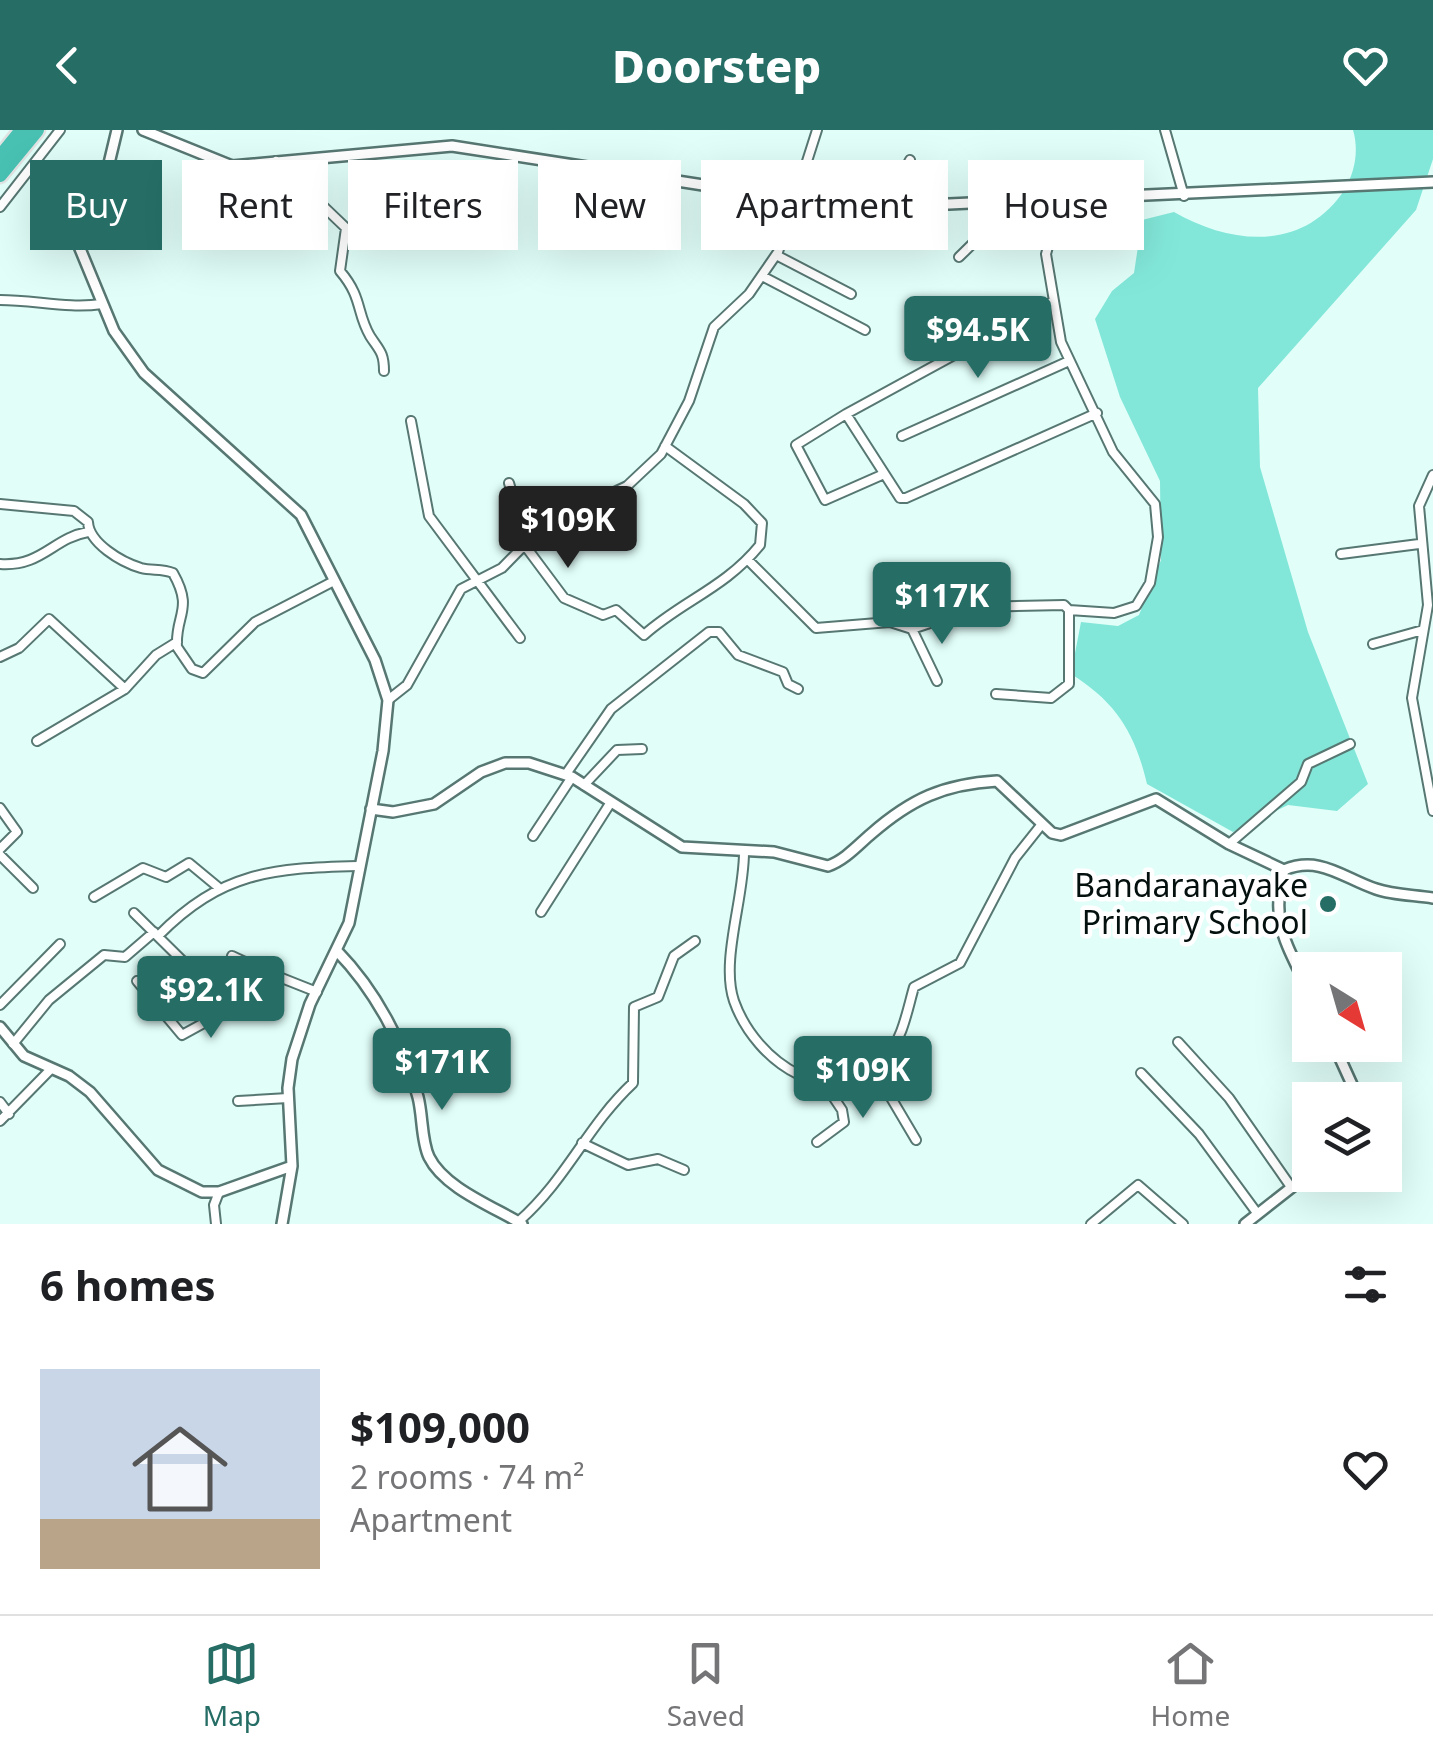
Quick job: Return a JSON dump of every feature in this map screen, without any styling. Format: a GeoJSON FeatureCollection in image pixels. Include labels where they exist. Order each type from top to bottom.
{"type":"FeatureCollection","features":[{"type":"Feature","properties":{"kind":"highway"},"geometry":{"type":"LineString","coordinates":[[0,157],[22,130]]}},
{"type":"Feature","properties":{"kind":"highway"},"geometry":{"type":"LineString","coordinates":[[0,175],[37,130]]}},
{"type":"Feature","properties":{"kind":"street"},"geometry":{"type":"LineString","coordinates":[[0,207],[60,130]]}},
{"type":"Feature","properties":{"kind":"street"},"geometry":{"type":"LineString","coordinates":[[118,130],[100,202],[76,240],[102,304],[124,349],[144,373],[301,515],[375,660],[388,700],[353,906],[292,1059],[288,1098],[292,1166],[282,1224]]}},
{"type":"Feature","properties":{"kind":"street"},"geometry":{"type":"LineString","coordinates":[[143,130],[217,160]]}},
{"type":"Feature","properties":{"kind":"street"},"geometry":{"type":"LineString","coordinates":[[806,160],[817,130]]}},
{"type":"Feature","properties":{"kind":"street"},"geometry":{"type":"LineString","coordinates":[[1165,130],[1184,196]]}},
{"type":"Feature","properties":{"kind":"street"},"geometry":{"type":"LineString","coordinates":[[288,160],[452,146],[701,185]]}},
{"type":"Feature","properties":{"kind":"street"},"geometry":{"type":"LineString","coordinates":[[1144,197],[1433,182]]}},
{"type":"Feature","properties":{"kind":"street"},"geometry":{"type":"LineString","coordinates":[[328,211],[346,228],[348,236],[340,272],[361,300],[369,334],[384,354],[384,371]]}},
{"type":"Feature","properties":{"kind":"street"},"geometry":{"type":"LineString","coordinates":[[959,258],[968,249]]}},
{"type":"Feature","properties":{"kind":"street"},"geometry":{"type":"LineString","coordinates":[[388,700],[408,685],[460,589],[502,568],[544,524],[627,486],[647,471],[689,401],[714,327],[762,276],[777,250]]}},
{"type":"Feature","properties":{"kind":"street"},"geometry":{"type":"LineString","coordinates":[[1047,250],[1053,301],[1069,361],[1112,452],[1155,504],[1158,536],[1150,583],[1136,606],[1114,613],[1069,610]]}},
{"type":"Feature","properties":{"kind":"street"},"geometry":{"type":"LineString","coordinates":[[776,255],[851,294]]}},
{"type":"Feature","properties":{"kind":"street"},"geometry":{"type":"LineString","coordinates":[[762,276],[864,330]]}},
{"type":"Feature","properties":{"kind":"street"},"geometry":{"type":"LineString","coordinates":[[0,300],[43,300],[73,308],[102,304]]}},
{"type":"Feature","properties":{"kind":"street"},"geometry":{"type":"LineString","coordinates":[[884,474],[825,500],[796,446],[846,414],[1053,301]]}},
{"type":"Feature","properties":{"kind":"street"},"geometry":{"type":"LineString","coordinates":[[902,436],[1069,361]]}},
{"type":"Feature","properties":{"kind":"street"},"geometry":{"type":"LineString","coordinates":[[846,414],[900,498],[1097,414]]}},
{"type":"Feature","properties":{"kind":"street"},"geometry":{"type":"LineString","coordinates":[[412,421],[429,516],[520,638]]}},
{"type":"Feature","properties":{"kind":"street"},"geometry":{"type":"LineString","coordinates":[[510,483],[525,542],[564,598],[604,614],[616,610],[644,636],[669,612],[704,597],[748,560],[764,534],[759,518],[665,446]]}},
{"type":"Feature","properties":{"kind":"street"},"geometry":{"type":"LineString","coordinates":[[1433,474],[1419,506],[1419,544],[1428,605],[1412,698],[1429,763],[1433,811]]}},
{"type":"Feature","properties":{"kind":"street"},"geometry":{"type":"LineString","coordinates":[[0,504],[74,511],[88,522],[88,532],[99,544],[141,568],[173,573],[182,589],[185,614],[177,642],[156,654],[125,689],[36,741]]}},
{"type":"Feature","properties":{"kind":"street"},"geometry":{"type":"LineString","coordinates":[[0,564],[38,560],[76,534],[88,532]]}},
{"type":"Feature","properties":{"kind":"street"},"geometry":{"type":"LineString","coordinates":[[1341,554],[1419,544]]}},
{"type":"Feature","properties":{"kind":"street"},"geometry":{"type":"LineString","coordinates":[[748,560],[816,628],[890,622],[912,629],[978,607],[1064,604],[1069,610],[1069,684],[1062,693],[1050,698],[996,694]]}},
{"type":"Feature","properties":{"kind":"street"},"geometry":{"type":"LineString","coordinates":[[177,642],[192,669],[203,673],[255,622],[334,582]]}},
{"type":"Feature","properties":{"kind":"street"},"geometry":{"type":"LineString","coordinates":[[0,657],[19,648],[49,619],[125,689]]}},
{"type":"Feature","properties":{"kind":"street"},"geometry":{"type":"LineString","coordinates":[[912,629],[938,681]]}},
{"type":"Feature","properties":{"kind":"street"},"geometry":{"type":"LineString","coordinates":[[1373,644],[1423,630]]}},
{"type":"Feature","properties":{"kind":"street"},"geometry":{"type":"LineString","coordinates":[[532,836],[611,709],[704,634],[718,632],[738,655],[782,672],[788,684],[798,689]]}},
{"type":"Feature","properties":{"kind":"street"},"geometry":{"type":"LineString","coordinates":[[1228,844],[1301,782],[1308,764],[1350,744]]}},
{"type":"Feature","properties":{"kind":"street"},"geometry":{"type":"LineString","coordinates":[[584,784],[617,750],[642,748]]}},
{"type":"Feature","properties":{"kind":"street"},"geometry":{"type":"LineString","coordinates":[[371,809],[393,812],[434,804],[480,772],[505,763],[528,763],[569,775],[682,847],[774,852],[828,866],[895,812],[930,791],[959,783],[996,780],[1052,834],[1071,834],[1156,799],[1228,844],[1284,870],[1311,864],[1330,867],[1377,890],[1433,898]]}},
{"type":"Feature","properties":{"kind":"street"},"geometry":{"type":"LineString","coordinates":[[540,912],[611,802]]}},
{"type":"Feature","properties":{"kind":"street"},"geometry":{"type":"LineString","coordinates":[[0,808],[16,832],[0,852],[33,888]]}},
{"type":"Feature","properties":{"kind":"street"},"geometry":{"type":"LineString","coordinates":[[825,1084],[853,1081],[874,1069],[898,1040],[914,987],[960,962],[1015,858],[1042,824]]}},
{"type":"Feature","properties":{"kind":"street"},"geometry":{"type":"LineString","coordinates":[[744,850],[745,885],[732,946],[733,997],[769,1057],[825,1084],[842,1110],[844,1122],[816,1142]]}},
{"type":"Feature","properties":{"kind":"street"},"geometry":{"type":"LineString","coordinates":[[94,897],[143,868],[166,877],[189,863],[218,888]]}},
{"type":"Feature","properties":{"kind":"street"},"geometry":{"type":"LineString","coordinates":[[13,1044],[48,1000],[104,955],[124,957],[189,904],[218,888],[270,871],[358,866]]}},
{"type":"Feature","properties":{"kind":"street"},"geometry":{"type":"LineString","coordinates":[[1284,870],[1275,902],[1292,955]]}},
{"type":"Feature","properties":{"kind":"street"},"geometry":{"type":"LineString","coordinates":[[134,913],[199,977]]}},
{"type":"Feature","properties":{"kind":"street"},"geometry":{"type":"LineString","coordinates":[[337,951],[372,992],[404,1058],[430,1157],[447,1179],[520,1223],[551,1193],[582,1143],[632,1083],[634,1007],[658,997],[674,956],[695,941]]}},
{"type":"Feature","properties":{"kind":"street"},"geometry":{"type":"LineString","coordinates":[[0,1005],[60,944]]}},
{"type":"Feature","properties":{"kind":"street"},"geometry":{"type":"LineString","coordinates":[[232,956],[317,992]]}},
{"type":"Feature","properties":{"kind":"street"},"geometry":{"type":"LineString","coordinates":[[137,981],[182,1035],[252,1004],[269,973]]}},
{"type":"Feature","properties":{"kind":"street"},"geometry":{"type":"LineString","coordinates":[[0,1027],[13,1044],[90,1092],[114,1117],[124,1138],[158,1170],[202,1192],[220,1192],[292,1166]]}},
{"type":"Feature","properties":{"kind":"street"},"geometry":{"type":"LineString","coordinates":[[1178,1042],[1229,1098],[1290,1188],[1245,1224]]}},
{"type":"Feature","properties":{"kind":"street"},"geometry":{"type":"LineString","coordinates":[[874,1069],[916,1140]]}},
{"type":"Feature","properties":{"kind":"street"},"geometry":{"type":"LineString","coordinates":[[0,1121],[50,1070]]}},
{"type":"Feature","properties":{"kind":"street"},"geometry":{"type":"LineString","coordinates":[[1141,1074],[1198,1134],[1258,1213]]}},
{"type":"Feature","properties":{"kind":"street"},"geometry":{"type":"LineString","coordinates":[[238,1101],[288,1098]]}},
{"type":"Feature","properties":{"kind":"street"},"geometry":{"type":"LineString","coordinates":[[0,1102],[9,1114]]}},
{"type":"Feature","properties":{"kind":"street"},"geometry":{"type":"LineString","coordinates":[[582,1143],[628,1165],[658,1159],[684,1170]]}},
{"type":"Feature","properties":{"kind":"street"},"geometry":{"type":"LineString","coordinates":[[1091,1224],[1138,1185],[1183,1224]]}},
{"type":"Feature","properties":{"kind":"street"},"geometry":{"type":"LineString","coordinates":[[216,1224],[214,1206],[220,1192]]}},
{"type":"Feature","properties":{"kind":"green space"},"geometry":{"type":"Polygon","coordinates":[[[1353,130],[1433,130],[1433,159],[1416,210],[1258,388],[1260,467],[1308,632],[1368,784],[1337,811],[1288,805],[1233,832],[1147,784],[1130,734],[1121,720],[1100,696],[1071,674],[1081,622],[1118,626],[1139,615],[1161,560],[1160,481],[1120,397],[1095,319],[1112,291],[1134,273],[1137,250],[1144,250],[1144,220],[1174,212],[1243,236],[1289,232],[1310,224],[1345,189],[1356,145],[1353,130]]]}},
{"type":"Feature","properties":{"kind":"place","name":"Bandaranayake Primary School"},"geometry":{"type":"Point","coordinates":[1328,904]}}]}
